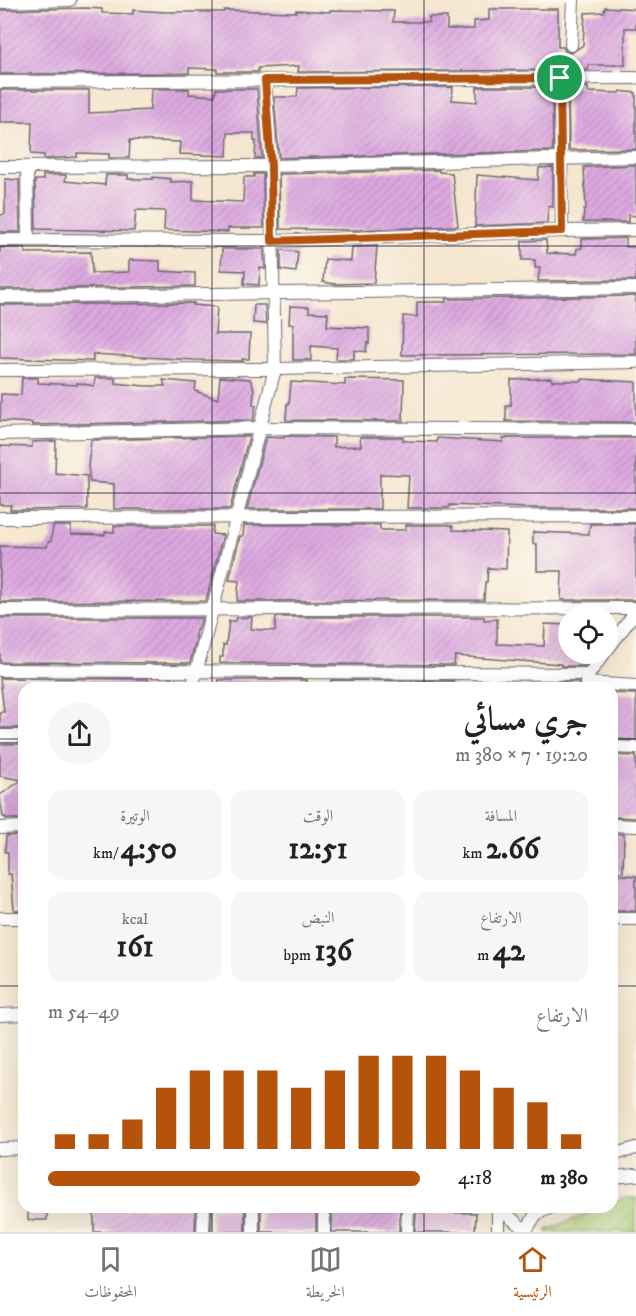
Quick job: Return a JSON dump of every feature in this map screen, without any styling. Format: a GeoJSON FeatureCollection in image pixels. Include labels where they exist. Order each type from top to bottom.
{"type":"FeatureCollection","features":[{"type":"Feature","properties":{"kind":"street"},"geometry":{"type":"LineString","coordinates":[[0,2],[70,0]]}},
{"type":"Feature","properties":{"kind":"street"},"geometry":{"type":"LineString","coordinates":[[571,45],[573,0]]}},
{"type":"Feature","properties":{"kind":"street"},"geometry":{"type":"LineString","coordinates":[[560,78],[562,231]]}},
{"type":"Feature","properties":{"kind":"street"},"geometry":{"type":"LineString","coordinates":[[0,82],[636,78]]}},
{"type":"Feature","properties":{"kind":"street"},"geometry":{"type":"LineString","coordinates":[[193,682],[275,369],[271,166],[265,80]]}},
{"type":"Feature","properties":{"kind":"street"},"geometry":{"type":"LineString","coordinates":[[0,167],[271,166],[561,157],[636,157]]}},
{"type":"Feature","properties":{"kind":"street"},"geometry":{"type":"LineString","coordinates":[[27,166],[28,240]]}},
{"type":"Feature","properties":{"kind":"street"},"geometry":{"type":"LineString","coordinates":[[0,240],[272,241],[636,230]]}},
{"type":"Feature","properties":{"kind":"street"},"geometry":{"type":"LineString","coordinates":[[0,297],[636,288]]}},
{"type":"Feature","properties":{"kind":"street"},"geometry":{"type":"LineString","coordinates":[[0,370],[275,369],[636,362]]}},
{"type":"Feature","properties":{"kind":"street"},"geometry":{"type":"LineString","coordinates":[[0,434],[259,428],[636,430]]}},
{"type":"Feature","properties":{"kind":"street"},"geometry":{"type":"LineString","coordinates":[[0,518],[636,516]]}},
{"type":"Feature","properties":{"kind":"street"},"geometry":{"type":"LineString","coordinates":[[0,610],[636,609]]}},
{"type":"Feature","properties":{"kind":"street"},"geometry":{"type":"LineString","coordinates":[[618,635],[636,609]]}},
{"type":"Feature","properties":{"kind":"street"},"geometry":{"type":"LineString","coordinates":[[0,670],[196,671],[587,682],[598,664]]}},
{"type":"Feature","properties":{"kind":"street"},"geometry":{"type":"LineString","coordinates":[[618,685],[636,686]]}},
{"type":"Feature","properties":{"kind":"street"},"geometry":{"type":"LineString","coordinates":[[0,736],[18,736]]}},
{"type":"Feature","properties":{"kind":"street"},"geometry":{"type":"LineString","coordinates":[[618,747],[636,748]]}},
{"type":"Feature","properties":{"kind":"street"},"geometry":{"type":"LineString","coordinates":[[618,825],[636,826]]}},
{"type":"Feature","properties":{"kind":"street"},"geometry":{"type":"LineString","coordinates":[[0,828],[18,827]]}},
{"type":"Feature","properties":{"kind":"street"},"geometry":{"type":"LineString","coordinates":[[0,918],[18,918]]}},
{"type":"Feature","properties":{"kind":"street"},"geometry":{"type":"LineString","coordinates":[[618,919],[636,919]]}},
{"type":"Feature","properties":{"kind":"street"},"geometry":{"type":"LineString","coordinates":[[0,1015],[18,1014]]}},
{"type":"Feature","properties":{"kind":"street"},"geometry":{"type":"LineString","coordinates":[[618,1153],[636,1148]]}},
{"type":"Feature","properties":{"kind":"street"},"geometry":{"type":"LineString","coordinates":[[0,1149],[18,1149]]}},
{"type":"Feature","properties":{"kind":"street"},"geometry":{"type":"LineString","coordinates":[[618,1176],[636,1175]]}},
{"type":"Feature","properties":{"kind":"street"},"geometry":{"type":"LineString","coordinates":[[203,1232],[204,1213]]}},
{"type":"Feature","properties":{"kind":"street"},"geometry":{"type":"LineString","coordinates":[[253,1213],[253,1232]]}},
{"type":"Feature","properties":{"kind":"street"},"geometry":{"type":"LineString","coordinates":[[324,1213],[324,1232]]}},
{"type":"Feature","properties":{"kind":"street"},"geometry":{"type":"LineString","coordinates":[[407,1232],[408,1213]]}},
{"type":"Feature","properties":{"kind":"street"},"geometry":{"type":"LineString","coordinates":[[498,1232],[499,1213]]}},
{"type":"Feature","properties":{"kind":"street"},"geometry":{"type":"LineString","coordinates":[[505,1213],[525,1231],[538,1213]]}},
{"type":"Feature","properties":{"kind":"green space"},"geometry":{"type":"Polygon","coordinates":[[[636,1198],[636,1232],[547,1232],[547,1230],[589,1213],[618,1213],[618,1200],[636,1198]]]}},
{"type":"Feature","properties":{"kind":"building"},"geometry":{"type":"Polygon","coordinates":[[[605,7],[636,9],[636,28],[625,28],[625,65],[589,65],[588,70],[298,72],[299,66],[258,68],[258,72],[217,72],[217,69],[189,68],[189,73],[0,74],[0,10],[86,8],[102,9],[102,13],[133,14],[133,10],[165,12],[394,11],[393,22],[429,22],[429,17],[447,17],[447,29],[474,29],[474,21],[489,20],[489,9],[558,9],[558,47],[563,47],[566,52],[571,53],[583,45],[585,13],[604,12],[605,7]]]}},
{"type":"Feature","properties":{"kind":"building"},"geometry":{"type":"Polygon","coordinates":[[[453,87],[452,100],[477,102],[477,87],[552,87],[553,151],[279,158],[274,97],[297,97],[298,88],[453,87]]]}},
{"type":"Feature","properties":{"kind":"building"},"geometry":{"type":"Polygon","coordinates":[[[568,87],[588,87],[588,92],[636,93],[636,149],[569,150],[568,87]]]}},
{"type":"Feature","properties":{"kind":"building"},"geometry":{"type":"Polygon","coordinates":[[[151,89],[189,89],[189,94],[215,96],[216,89],[257,89],[262,158],[255,158],[254,133],[228,133],[227,156],[179,154],[180,142],[130,140],[129,158],[109,158],[109,154],[77,153],[77,157],[44,159],[44,155],[31,154],[32,122],[0,122],[0,90],[89,90],[89,113],[150,110],[151,89]]]}},
{"type":"Feature","properties":{"kind":"building"},"geometry":{"type":"Polygon","coordinates":[[[636,165],[636,216],[628,215],[628,222],[583,222],[584,210],[586,210],[584,167],[636,165]]]}},
{"type":"Feature","properties":{"kind":"building"},"geometry":{"type":"Polygon","coordinates":[[[553,167],[553,207],[548,206],[547,223],[475,226],[477,175],[538,180],[539,168],[553,167]]]}},
{"type":"Feature","properties":{"kind":"building"},"geometry":{"type":"Polygon","coordinates":[[[439,170],[439,172],[452,173],[458,226],[353,230],[280,229],[279,174],[439,170]]]}},
{"type":"Feature","properties":{"kind":"building"},"geometry":{"type":"Polygon","coordinates":[[[254,174],[263,174],[264,228],[228,228],[228,232],[164,230],[165,211],[136,210],[134,231],[36,229],[35,180],[43,180],[43,175],[66,175],[65,181],[105,185],[106,175],[128,175],[128,179],[153,179],[153,177],[170,179],[170,182],[193,181],[193,200],[243,202],[244,177],[254,177],[254,174]]]}},
{"type":"Feature","properties":{"kind":"building"},"geometry":{"type":"Polygon","coordinates":[[[5,179],[19,180],[20,232],[0,232],[0,215],[5,214],[5,179]]]}},
{"type":"Feature","properties":{"kind":"building"},"geometry":{"type":"Polygon","coordinates":[[[626,238],[626,247],[636,247],[636,280],[538,281],[540,268],[535,268],[535,260],[522,260],[522,241],[546,240],[547,253],[576,254],[577,249],[582,248],[582,239],[626,238]]]}},
{"type":"Feature","properties":{"kind":"building"},"geometry":{"type":"Polygon","coordinates":[[[377,246],[374,283],[323,282],[325,259],[351,261],[352,247],[377,246]]]}},
{"type":"Feature","properties":{"kind":"building"},"geometry":{"type":"Polygon","coordinates":[[[0,248],[25,248],[25,253],[91,252],[92,273],[129,272],[129,260],[160,261],[160,271],[195,273],[195,286],[0,289],[0,248]]]}},
{"type":"Feature","properties":{"kind":"building"},"geometry":{"type":"Polygon","coordinates":[[[222,249],[264,249],[265,269],[260,268],[259,285],[244,284],[245,271],[221,270],[222,249]]]}},
{"type":"Feature","properties":{"kind":"building"},"geometry":{"type":"Polygon","coordinates":[[[281,250],[298,252],[296,272],[281,270],[281,250]]]}},
{"type":"Feature","properties":{"kind":"building"},"geometry":{"type":"Polygon","coordinates":[[[636,296],[636,354],[402,355],[403,316],[417,317],[417,302],[446,302],[446,299],[636,296]]]}},
{"type":"Feature","properties":{"kind":"building"},"geometry":{"type":"Polygon","coordinates":[[[194,303],[193,305],[217,307],[215,334],[250,334],[249,359],[242,359],[243,361],[195,360],[93,354],[93,361],[0,358],[0,305],[194,303]]]}},
{"type":"Feature","properties":{"kind":"building"},"geometry":{"type":"Polygon","coordinates":[[[254,305],[265,305],[266,324],[253,323],[254,305]]]}},
{"type":"Feature","properties":{"kind":"building"},"geometry":{"type":"Polygon","coordinates":[[[290,306],[309,307],[309,312],[328,313],[327,326],[369,328],[369,344],[367,343],[366,352],[354,350],[354,359],[336,359],[337,348],[311,346],[311,360],[293,360],[293,324],[289,324],[290,306]]]}},
{"type":"Feature","properties":{"kind":"building"},"geometry":{"type":"Polygon","coordinates":[[[220,377],[250,379],[254,389],[253,405],[256,405],[253,420],[32,425],[32,423],[0,421],[1,394],[21,395],[22,378],[38,378],[38,383],[77,385],[77,383],[94,386],[95,378],[115,378],[115,383],[145,386],[165,386],[163,380],[196,383],[195,391],[218,399],[220,377]]]}},
{"type":"Feature","properties":{"kind":"building"},"geometry":{"type":"Polygon","coordinates":[[[551,378],[552,381],[582,381],[582,379],[636,382],[636,422],[506,421],[506,405],[511,405],[511,380],[551,378]]]}},
{"type":"Feature","properties":{"kind":"building"},"geometry":{"type":"Polygon","coordinates":[[[345,379],[404,380],[403,421],[286,420],[291,382],[345,385],[345,379]]]}},
{"type":"Feature","properties":{"kind":"building"},"geometry":{"type":"Polygon","coordinates":[[[249,436],[230,509],[114,509],[114,484],[90,482],[88,466],[91,440],[249,436]]]}},
{"type":"Feature","properties":{"kind":"building"},"geometry":{"type":"Polygon","coordinates":[[[284,436],[334,437],[334,447],[361,446],[360,437],[403,437],[403,440],[407,441],[437,442],[437,438],[503,442],[503,438],[636,438],[636,508],[450,505],[449,508],[407,508],[409,475],[380,474],[380,509],[247,509],[266,437],[284,438],[284,436]]]}},
{"type":"Feature","properties":{"kind":"building"},"geometry":{"type":"Polygon","coordinates":[[[56,441],[55,473],[87,476],[87,509],[10,510],[11,505],[0,505],[0,446],[32,447],[32,442],[56,441]]]}},
{"type":"Feature","properties":{"kind":"building"},"geometry":{"type":"Polygon","coordinates":[[[590,524],[636,524],[636,600],[561,600],[562,571],[537,571],[537,544],[533,544],[533,532],[589,534],[590,524]]]}},
{"type":"Feature","properties":{"kind":"building"},"geometry":{"type":"Polygon","coordinates":[[[244,525],[380,525],[380,530],[406,530],[406,525],[449,525],[453,526],[453,530],[507,532],[506,569],[488,568],[484,600],[237,601],[239,581],[229,580],[240,536],[243,536],[244,525]]]}},
{"type":"Feature","properties":{"kind":"building"},"geometry":{"type":"Polygon","coordinates":[[[53,526],[71,526],[71,534],[105,535],[105,532],[114,532],[114,526],[213,526],[212,534],[223,535],[206,601],[0,602],[0,546],[47,547],[48,542],[51,541],[53,526]]]}},
{"type":"Feature","properties":{"kind":"building"},"geometry":{"type":"Polygon","coordinates":[[[252,617],[251,629],[275,631],[276,617],[484,617],[484,620],[497,619],[497,644],[544,646],[545,624],[558,625],[558,664],[455,656],[454,665],[220,663],[220,657],[223,657],[223,645],[226,645],[229,621],[235,621],[236,618],[252,617]]]}},
{"type":"Feature","properties":{"kind":"building"},"geometry":{"type":"Polygon","coordinates":[[[0,618],[202,618],[196,630],[190,663],[0,662],[0,618]]]}},
{"type":"Feature","properties":{"kind":"building"},"geometry":{"type":"Polygon","coordinates":[[[561,664],[586,664],[585,666],[561,666],[561,664]]]}},
{"type":"Feature","properties":{"kind":"building"},"geometry":{"type":"Polygon","coordinates":[[[0,678],[148,679],[148,682],[18,682],[18,728],[0,728],[0,712],[4,712],[0,678]]]}},
{"type":"Feature","properties":{"kind":"building"},"geometry":{"type":"Polygon","coordinates":[[[219,680],[307,680],[307,682],[219,682],[219,680]]]}},
{"type":"Feature","properties":{"kind":"building"},"geometry":{"type":"Polygon","coordinates":[[[331,680],[453,681],[453,682],[331,682],[331,680]]]}},
{"type":"Feature","properties":{"kind":"building"},"geometry":{"type":"Polygon","coordinates":[[[618,693],[636,694],[636,740],[618,739],[618,693]]]}},
{"type":"Feature","properties":{"kind":"building"},"geometry":{"type":"Polygon","coordinates":[[[0,744],[18,744],[18,779],[0,776],[0,744]]]}},
{"type":"Feature","properties":{"kind":"building"},"geometry":{"type":"Polygon","coordinates":[[[618,755],[636,756],[636,818],[618,817],[618,755]]]}},
{"type":"Feature","properties":{"kind":"building"},"geometry":{"type":"Polygon","coordinates":[[[18,783],[18,819],[3,817],[0,795],[18,783]]]}},
{"type":"Feature","properties":{"kind":"building"},"geometry":{"type":"Polygon","coordinates":[[[618,834],[624,834],[623,872],[618,872],[618,834]]]}},
{"type":"Feature","properties":{"kind":"building"},"geometry":{"type":"Polygon","coordinates":[[[18,835],[18,910],[14,910],[11,874],[8,874],[8,852],[5,852],[6,836],[18,835]]]}},
{"type":"Feature","properties":{"kind":"building"},"geometry":{"type":"Polygon","coordinates":[[[618,874],[636,876],[636,911],[618,911],[618,874]]]}},
{"type":"Feature","properties":{"kind":"building"},"geometry":{"type":"Polygon","coordinates":[[[28,1213],[47,1213],[47,1220],[28,1220],[28,1213]]]}},
{"type":"Feature","properties":{"kind":"building"},"geometry":{"type":"Polygon","coordinates":[[[94,1213],[196,1213],[195,1232],[94,1232],[94,1213]]]}},
{"type":"Feature","properties":{"kind":"building"},"geometry":{"type":"Polygon","coordinates":[[[212,1213],[245,1213],[245,1232],[211,1232],[212,1213]]]}},
{"type":"Feature","properties":{"kind":"building"},"geometry":{"type":"Polygon","coordinates":[[[261,1213],[316,1213],[316,1232],[261,1232],[261,1213]]]}},
{"type":"Feature","properties":{"kind":"building"},"geometry":{"type":"Polygon","coordinates":[[[332,1213],[400,1213],[399,1232],[332,1232],[332,1213]]]}},
{"type":"Feature","properties":{"kind":"building"},"geometry":{"type":"Polygon","coordinates":[[[416,1213],[476,1213],[475,1232],[415,1232],[416,1213]]]}},
{"type":"Feature","properties":{"kind":"route"},"geometry":{"type":"LineString","coordinates":[[560,78],[562,231],[272,241],[271,166],[265,80],[560,78]]}}]}
